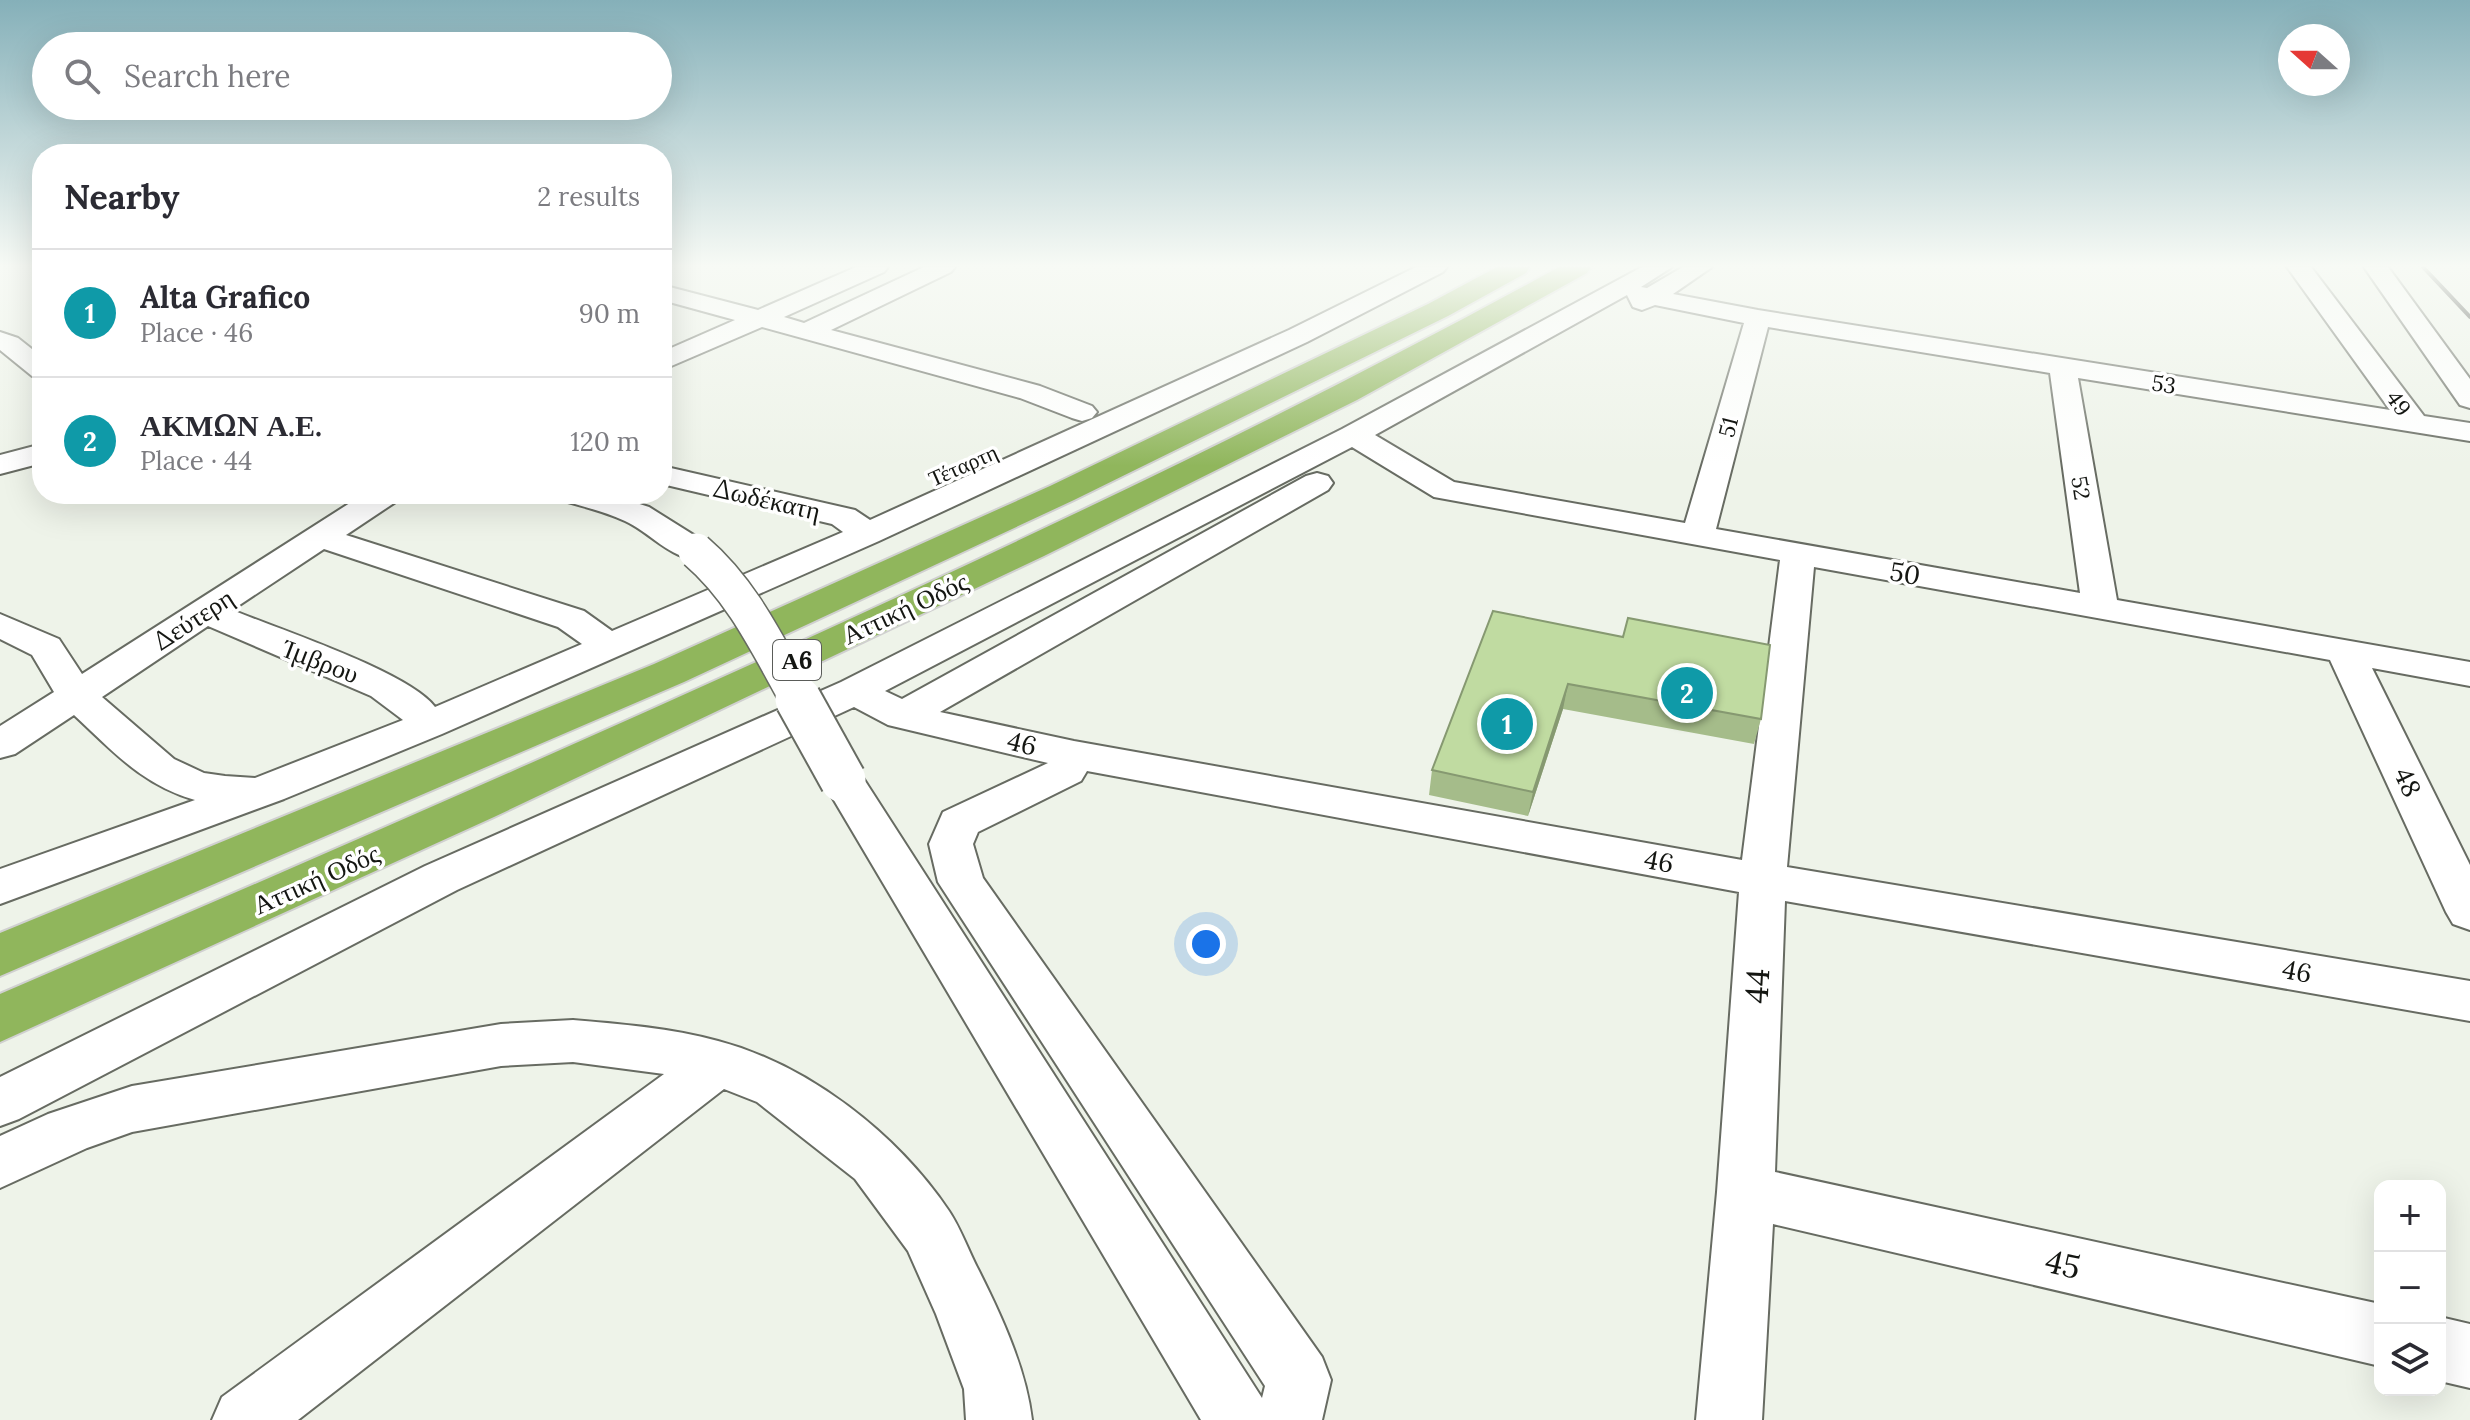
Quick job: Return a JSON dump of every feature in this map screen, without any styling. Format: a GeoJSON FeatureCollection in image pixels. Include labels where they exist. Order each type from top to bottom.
{"type":"FeatureCollection","features":[{"type":"Feature","properties":{"kind":"highway","name":"Αττική Οδός"},"geometry":{"type":"LineString","coordinates":[[0,955],[669,673],[1062,493],[1390,333]]}},
{"type":"Feature","properties":{"kind":"highway","name":"Αττική Οδός"},"geometry":{"type":"LineString","coordinates":[[0,1019],[680,715],[1176,480],[1460,333]]}},
{"type":"Feature","properties":{"kind":"street"},"geometry":{"type":"LineString","coordinates":[[672,358],[728,333]]}},
{"type":"Feature","properties":{"kind":"street","name":"Τέταρτη"},"geometry":{"type":"LineString","coordinates":[[810,333],[1030,392],[1082,412],[855,526]]}},
{"type":"Feature","properties":{"kind":"street"},"geometry":{"type":"LineString","coordinates":[[0,887],[269,789],[428,725],[604,648],[855,526],[1303,333]]}},
{"type":"Feature","properties":{"kind":"street"},"geometry":{"type":"LineString","coordinates":[[902,716],[1364,443],[1564,333]]}},
{"type":"Feature","properties":{"kind":"street","name":"51"},"geometry":{"type":"LineString","coordinates":[[1698,535],[1754,333]]}},
{"type":"Feature","properties":{"kind":"street","name":"53"},"geometry":{"type":"LineString","coordinates":[[1851,333],[2470,432]]}},
{"type":"Feature","properties":{"kind":"street","name":"49"},"geometry":{"type":"LineString","coordinates":[[2348,333],[2414,423]]}},
{"type":"Feature","properties":{"kind":"street"},"geometry":{"type":"LineString","coordinates":[[2423,333],[2470,399]]}},
{"type":"Feature","properties":{"kind":"street"},"geometry":{"type":"LineString","coordinates":[[2,341],[32,363]]}},
{"type":"Feature","properties":{"kind":"street","name":"52"},"geometry":{"type":"LineString","coordinates":[[2063,368],[2100,609]]}},
{"type":"Feature","properties":{"kind":"street"},"geometry":{"type":"LineString","coordinates":[[0,1103],[441,878],[855,691],[1364,443]]}},
{"type":"Feature","properties":{"kind":"street","name":"50"},"geometry":{"type":"LineString","coordinates":[[1364,443],[1445,490],[2470,674]]}},
{"type":"Feature","properties":{"kind":"street"},"geometry":{"type":"LineString","coordinates":[[0,465],[32,456]]}},
{"type":"Feature","properties":{"kind":"street","name":"Δωδέκατη"},"geometry":{"type":"LineString","coordinates":[[672,478],[855,526]]}},
{"type":"Feature","properties":{"kind":"street","name":"Δεύτερη"},"geometry":{"type":"LineString","coordinates":[[0,745],[371,504]]}},
{"type":"Feature","properties":{"kind":"street"},"geometry":{"type":"LineString","coordinates":[[606,504],[637,514],[696,551],[714,566],[743,602],[843,780],[1238,1420]]}},
{"type":"Feature","properties":{"kind":"street"},"geometry":{"type":"LineString","coordinates":[[320,537],[571,619],[596,635],[604,648]]}},
{"type":"Feature","properties":{"kind":"street","name":"44"},"geometry":{"type":"LineString","coordinates":[[1729,1420],[1746,1192],[1763,880],[1798,553]]}},
{"type":"Feature","properties":{"kind":"street","name":"Ίμβρου"},"geometry":{"type":"LineString","coordinates":[[203,611],[385,687],[414,706],[428,725]]}},
{"type":"Feature","properties":{"kind":"street"},"geometry":{"type":"LineString","coordinates":[[0,625],[46,647],[76,695],[173,778],[212,791],[269,789]]}},
{"type":"Feature","properties":{"kind":"street","name":"48"},"geometry":{"type":"LineString","coordinates":[[2345,652],[2470,912]]}},
{"type":"Feature","properties":{"kind":"street","name":"46"},"geometry":{"type":"LineString","coordinates":[[855,691],[902,716],[1074,755],[1763,880],[2470,1001]]}},
{"type":"Feature","properties":{"kind":"street"},"geometry":{"type":"LineString","coordinates":[[1074,755],[1066,771],[959,823],[951,844],[961,882],[1299,1380],[1289,1420]]}},
{"type":"Feature","properties":{"kind":"street"},"geometry":{"type":"LineString","coordinates":[[109,848],[138,821],[160,794],[162,783],[159,769]]}},
{"type":"Feature","properties":{"kind":"street"},"geometry":{"type":"LineString","coordinates":[[0,1163],[68,1131],[132,1109],[501,1045],[573,1041],[644,1048],[718,1063],[776,1086],[875,1161],[929,1232],[965,1308],[996,1389],[999,1420]]}},
{"type":"Feature","properties":{"kind":"street"},"geometry":{"type":"LineString","coordinates":[[245,1420],[718,1063]]}},
{"type":"Feature","properties":{"kind":"street","name":"45"},"geometry":{"type":"LineString","coordinates":[[1746,1192],[2374,1334]]}},
{"type":"Feature","properties":{"kind":"street"},"geometry":{"type":"LineString","coordinates":[[2446,1350],[2470,1356]]}},
{"type":"Feature","properties":{"kind":"building"},"geometry":{"type":"Polygon","coordinates":[[[1493,611],[1623,637],[1628,618],[1770,645],[1761,719],[1568,684],[1533,792],[1432,770],[1493,611]]]}},
{"type":"Feature","properties":{"kind":"place","name":"ΑΚΜΩΝ Α.Ε."},"geometry":{"type":"Point","coordinates":[1687,693]}},
{"type":"Feature","properties":{"kind":"place","name":"Alta Grafico"},"geometry":{"type":"Point","coordinates":[1507,724]}}]}
